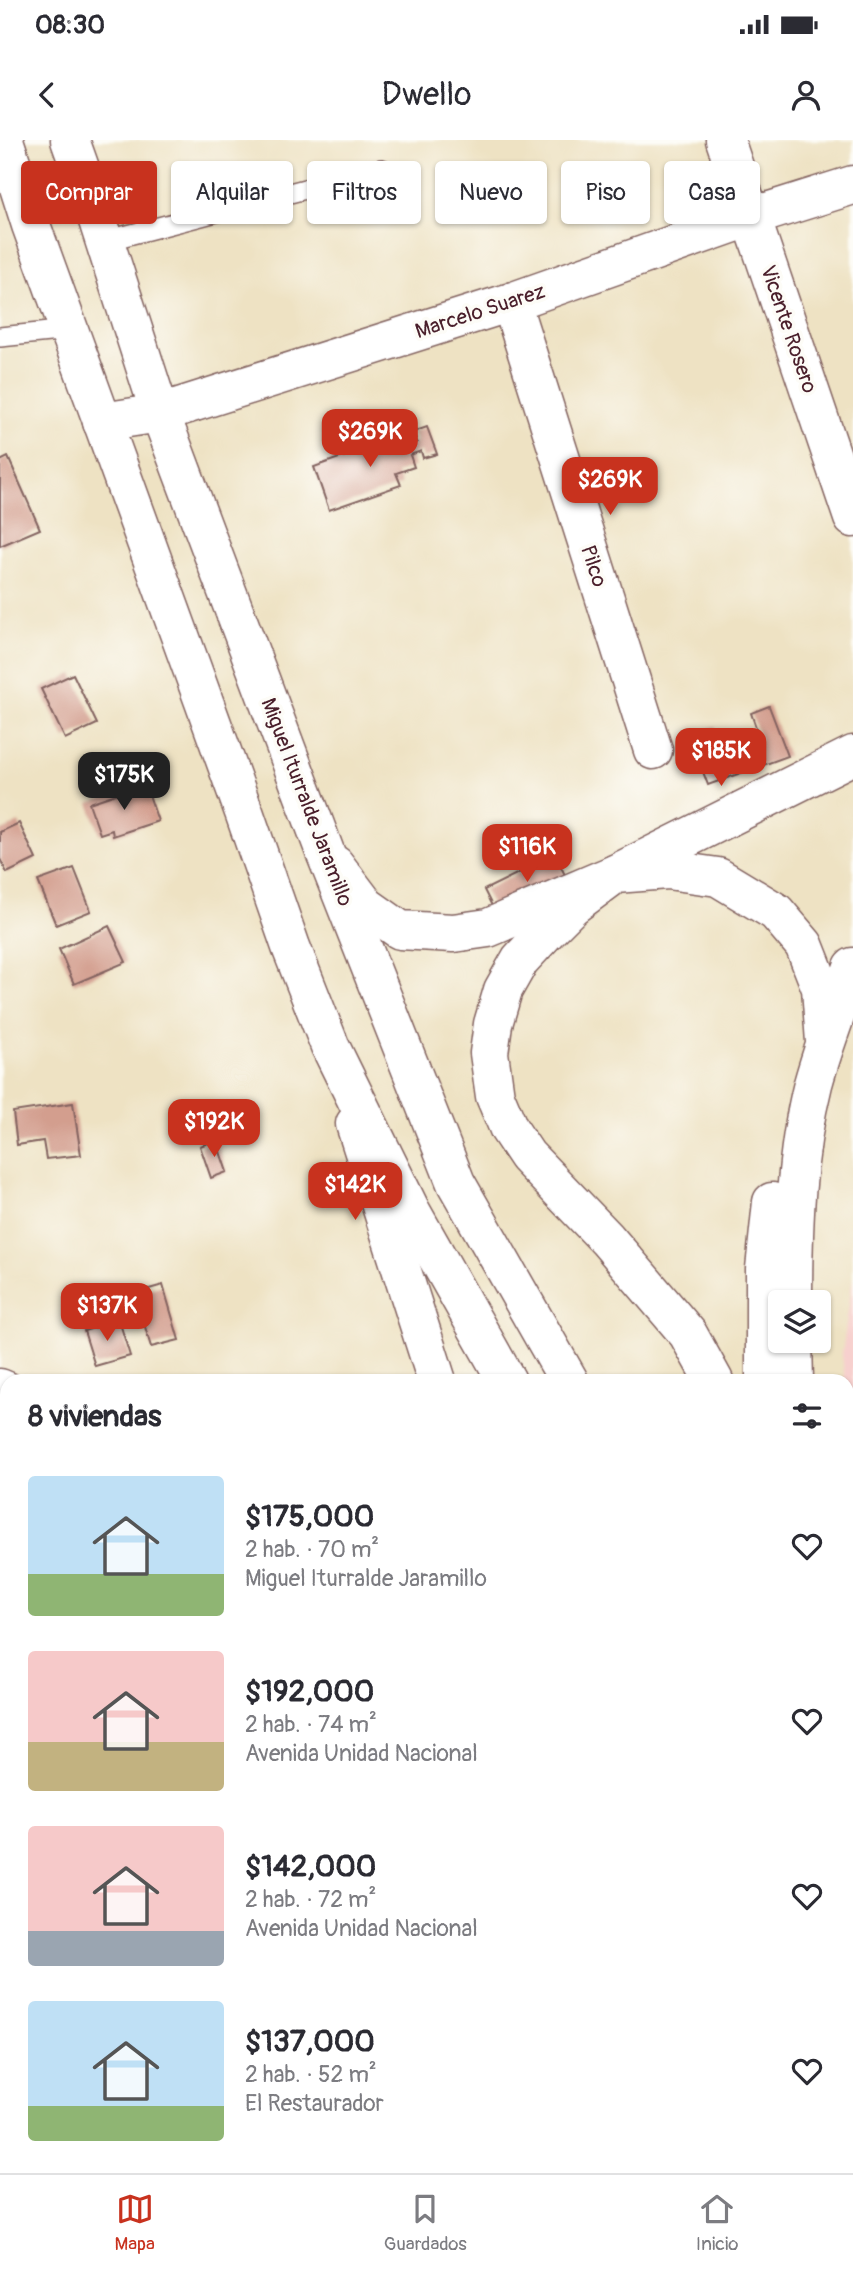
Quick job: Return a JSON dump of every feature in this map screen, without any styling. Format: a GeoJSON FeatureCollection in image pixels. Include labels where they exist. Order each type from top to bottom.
{"type":"FeatureCollection","features":[{"type":"Feature","properties":{"kind":"main road"},"geometry":{"type":"LineString","coordinates":[[4,140],[31,225],[291,947],[330,1045],[435,1374]]}},
{"type":"Feature","properties":{"kind":"main road","name":"Miguel Iturralde Jaramillo"},"geometry":{"type":"LineString","coordinates":[[70,140],[77,161]]}},
{"type":"Feature","properties":{"kind":"main road","name":"Miguel Iturralde Jaramillo"},"geometry":{"type":"LineString","coordinates":[[82,140],[85,161]]}},
{"type":"Feature","properties":{"kind":"main road","name":"Vicente Rosero"},"geometry":{"type":"LineString","coordinates":[[725,140],[732,161]]}},
{"type":"Feature","properties":{"kind":"main road"},"geometry":{"type":"LineString","coordinates":[[0,168],[31,225]]}},
{"type":"Feature","properties":{"kind":"main road","name":"Marcelo Suarez"},"geometry":{"type":"LineString","coordinates":[[760,214],[853,185]]}},
{"type":"Feature","properties":{"kind":"main road","name":"Miguel Iturralde Jaramillo"},"geometry":{"type":"LineString","coordinates":[[99,224],[160,413],[325,852],[456,1183],[565,1374]]}},
{"type":"Feature","properties":{"kind":"main road","name":"Marcelo Suarez"},"geometry":{"type":"LineString","coordinates":[[102,422],[160,413],[511,302],[731,224]]}},
{"type":"Feature","properties":{"kind":"main road","name":"Vicente Rosero"},"geometry":{"type":"LineString","coordinates":[[753,224],[853,518]]}},
{"type":"Feature","properties":{"kind":"main road","name":"Pilco"},"geometry":{"type":"LineString","coordinates":[[511,302],[653,750]]}},
{"type":"Feature","properties":{"kind":"main road"},"geometry":{"type":"LineString","coordinates":[[325,852],[366,906],[400,930],[453,933],[488,928],[615,874],[853,755]]}},
{"type":"Feature","properties":{"kind":"main road"},"geometry":{"type":"LineString","coordinates":[[710,1374],[688,1334],[607,1239],[527,1156],[509,1129],[495,1096],[489,1053],[493,1024],[503,990],[520,960],[547,931],[572,906],[615,874],[668,870],[718,877],[776,912],[804,946],[821,988],[825,1042]]}},
{"type":"Feature","properties":{"kind":"main road"},"geometry":{"type":"LineString","coordinates":[[793,1290],[796,1192],[813,1087],[825,1042],[853,967]]}},
{"type":"Feature","properties":{"kind":"main road"},"geometry":{"type":"LineString","coordinates":[[330,1045],[411,1211],[503,1374]]}},
{"type":"Feature","properties":{"kind":"main road"},"geometry":{"type":"LineString","coordinates":[[765,1374],[765,1269],[772,1192],[794,1113],[813,1087]]}},
{"type":"Feature","properties":{"kind":"main road"},"geometry":{"type":"LineString","coordinates":[[793,1353],[794,1374]]}},
{"type":"Feature","properties":{"kind":"lane"},"geometry":{"type":"LineString","coordinates":[[105,241],[307,188]]}},
{"type":"Feature","properties":{"kind":"lane"},"geometry":{"type":"LineString","coordinates":[[0,337],[69,330]]}},
{"type":"Feature","properties":{"kind":"shaded area"},"geometry":{"type":"Polygon","coordinates":[[[853,1277],[853,1374],[844,1374],[842,1354],[853,1277]]]}},
{"type":"Feature","properties":{"kind":"building"},"geometry":{"type":"Polygon","coordinates":[[[427,427],[437,454],[423,458],[421,451],[410,455],[414,467],[396,473],[401,485],[329,510],[314,467],[403,435],[407,445],[417,442],[413,432],[427,427]]]}},
{"type":"Feature","properties":{"kind":"building"},"geometry":{"type":"Polygon","coordinates":[[[8,457],[40,529],[0,546],[0,461],[8,457]]]}},
{"type":"Feature","properties":{"kind":"building"},"geometry":{"type":"Polygon","coordinates":[[[73,674],[97,724],[65,739],[41,689],[73,674]]]}},
{"type":"Feature","properties":{"kind":"building"},"geometry":{"type":"Polygon","coordinates":[[[769,706],[788,756],[708,785],[689,735],[715,726],[725,751],[760,739],[751,713],[769,706]]]}},
{"type":"Feature","properties":{"kind":"building"},"geometry":{"type":"Polygon","coordinates":[[[147,789],[158,821],[113,836],[112,830],[100,834],[89,803],[125,791],[126,796],[147,789]]]}},
{"type":"Feature","properties":{"kind":"building"},"geometry":{"type":"Polygon","coordinates":[[[19,823],[36,859],[7,873],[0,859],[0,832],[19,823]]]}},
{"type":"Feature","properties":{"kind":"building"},"geometry":{"type":"Polygon","coordinates":[[[552,849],[568,881],[497,916],[484,890],[533,866],[530,859],[552,849]]]}},
{"type":"Feature","properties":{"kind":"building"},"geometry":{"type":"Polygon","coordinates":[[[74,868],[91,911],[56,925],[38,881],[74,868]]]}},
{"type":"Feature","properties":{"kind":"building"},"geometry":{"type":"Polygon","coordinates":[[[109,926],[126,962],[74,984],[59,949],[109,926]]]}},
{"type":"Feature","properties":{"kind":"building"},"geometry":{"type":"Polygon","coordinates":[[[73,1103],[81,1155],[46,1159],[43,1141],[17,1145],[13,1112],[73,1103]]]}},
{"type":"Feature","properties":{"kind":"building"},"geometry":{"type":"Polygon","coordinates":[[[216,1140],[227,1172],[211,1178],[200,1146],[216,1140]]]}},
{"type":"Feature","properties":{"kind":"building"},"geometry":{"type":"Polygon","coordinates":[[[163,1285],[179,1340],[151,1347],[135,1293],[163,1285]]]}},
{"type":"Feature","properties":{"kind":"building"},"geometry":{"type":"Polygon","coordinates":[[[135,1299],[140,1315],[121,1321],[115,1305],[135,1299]]]}},
{"type":"Feature","properties":{"kind":"building"},"geometry":{"type":"Polygon","coordinates":[[[119,1320],[130,1356],[95,1366],[84,1331],[119,1320]]]}}]}
